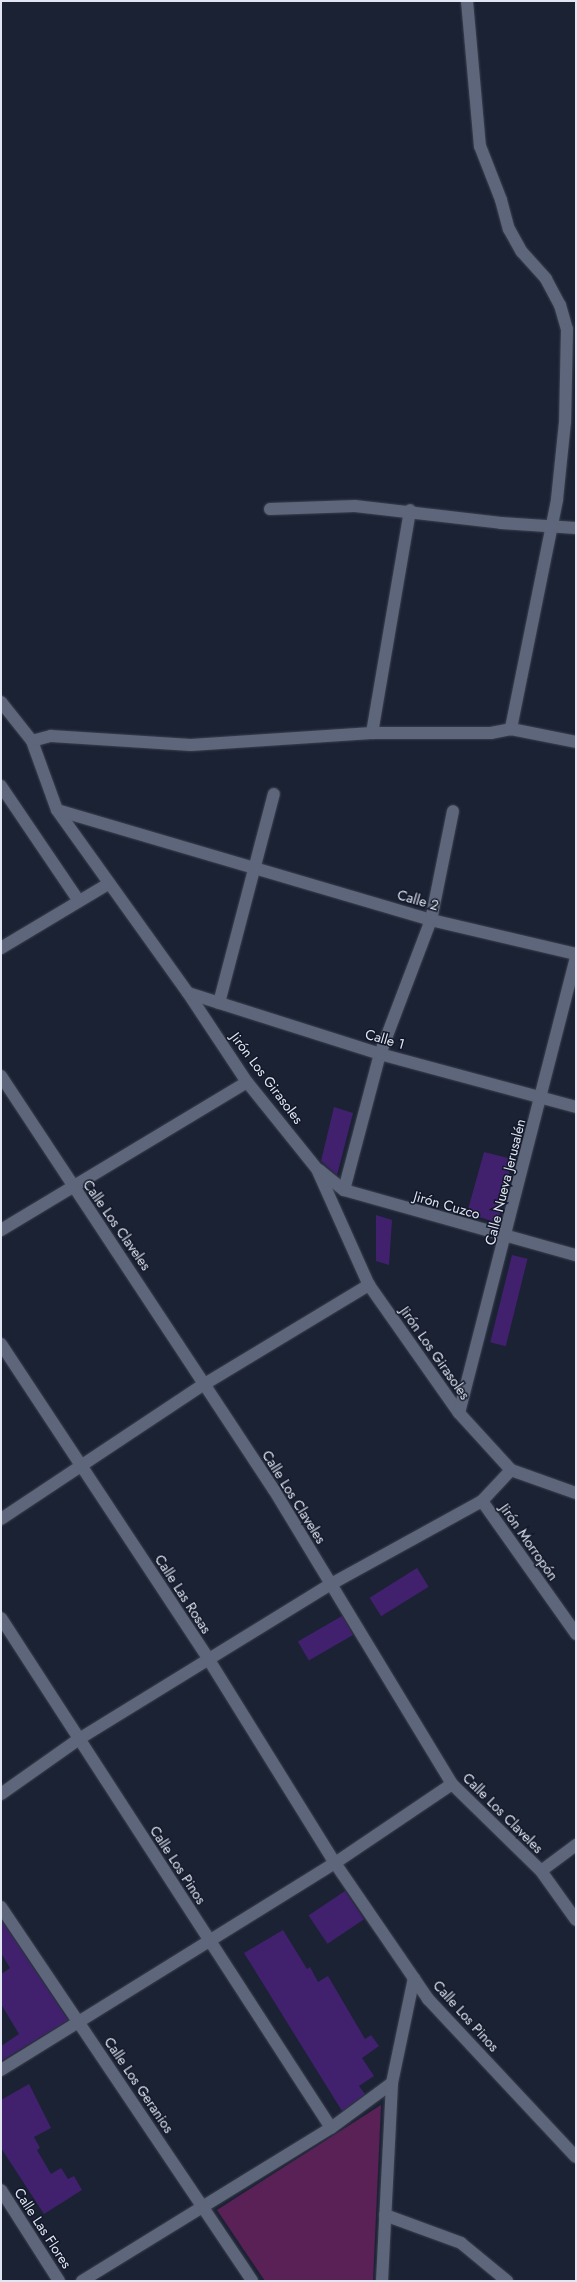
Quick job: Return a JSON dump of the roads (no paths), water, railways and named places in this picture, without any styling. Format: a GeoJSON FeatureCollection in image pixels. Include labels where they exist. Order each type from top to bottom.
{"type":"FeatureCollection","features":[{"type":"Feature","properties":{"kind":"street"},"geometry":{"type":"LineString","coordinates":[[468,1],[480,146],[502,200],[509,229],[522,252],[546,279],[560,306],[567,329],[565,422],[551,525],[511,729]]}},
{"type":"Feature","properties":{"kind":"street"},"geometry":{"type":"LineString","coordinates":[[270,509],[307,506],[410,510],[502,523],[551,525],[576,528]]}},
{"type":"Feature","properties":{"kind":"street"},"geometry":{"type":"LineString","coordinates":[[372,733],[410,510]]}},
{"type":"Feature","properties":{"kind":"street","name":"Jirón Los Girasoles"},"geometry":{"type":"LineString","coordinates":[[1,702],[32,741],[57,810],[108,884],[188,993],[247,1082],[317,1169],[369,1285],[459,1413],[511,1470]]}},
{"type":"Feature","properties":{"kind":"street"},"geometry":{"type":"LineString","coordinates":[[32,741],[51,736],[191,745],[372,733],[491,733],[511,729],[576,742]]}},
{"type":"Feature","properties":{"kind":"street"},"geometry":{"type":"LineString","coordinates":[[1,786],[79,901]]}},
{"type":"Feature","properties":{"kind":"street"},"geometry":{"type":"LineString","coordinates":[[219,1003],[274,794]]}},
{"type":"Feature","properties":{"kind":"street","name":"Calle 2"},"geometry":{"type":"LineString","coordinates":[[57,810],[431,920],[576,954]]}},
{"type":"Feature","properties":{"kind":"street"},"geometry":{"type":"LineString","coordinates":[[344,1190],[380,1054],[431,920],[453,811]]}},
{"type":"Feature","properties":{"kind":"street"},"geometry":{"type":"LineString","coordinates":[[1,948],[108,884]]}},
{"type":"Feature","properties":{"kind":"street","name":"Calle Nueva Jerusalén"},"geometry":{"type":"LineString","coordinates":[[459,1413],[507,1237],[576,958]]}},
{"type":"Feature","properties":{"kind":"street","name":"Calle 1"},"geometry":{"type":"LineString","coordinates":[[188,993],[380,1054],[576,1107]]}},
{"type":"Feature","properties":{"kind":"street","name":"Calle Los Claveles"},"geometry":{"type":"LineString","coordinates":[[1,1076],[72,1187],[134,1273],[203,1385],[331,1584],[452,1784],[541,1872],[576,1920]]}},
{"type":"Feature","properties":{"kind":"street"},"geometry":{"type":"LineString","coordinates":[[1,1230],[247,1082]]}},
{"type":"Feature","properties":{"kind":"street","name":"Jirón Cuzco"},"geometry":{"type":"LineString","coordinates":[[317,1169],[344,1190],[507,1237],[576,1255]]}},
{"type":"Feature","properties":{"kind":"street"},"geometry":{"type":"LineString","coordinates":[[1,1519],[203,1385],[369,1285]]}},
{"type":"Feature","properties":{"kind":"street","name":"Calle Las Rosas"},"geometry":{"type":"LineString","coordinates":[[1,1344],[209,1660],[335,1863]]}},
{"type":"Feature","properties":{"kind":"street"},"geometry":{"type":"LineString","coordinates":[[511,1470],[576,1494]]}},
{"type":"Feature","properties":{"kind":"street","name":"Jirón Morropón"},"geometry":{"type":"LineString","coordinates":[[511,1470],[482,1501],[576,1634]]}},
{"type":"Feature","properties":{"kind":"street"},"geometry":{"type":"LineString","coordinates":[[1,1794],[79,1739],[331,1584],[482,1501]]}},
{"type":"Feature","properties":{"kind":"street","name":"Calle Los Pinos"},"geometry":{"type":"LineString","coordinates":[[1,1618],[208,1941],[331,2128]]}},
{"type":"Feature","properties":{"kind":"street"},"geometry":{"type":"LineString","coordinates":[[1,2070],[78,2020],[335,1863],[452,1784]]}},
{"type":"Feature","properties":{"kind":"street"},"geometry":{"type":"LineString","coordinates":[[541,1872],[576,1845]]}},
{"type":"Feature","properties":{"kind":"street","name":"Calle Los Pinos"},"geometry":{"type":"LineString","coordinates":[[335,1863],[428,1999],[576,2157]]}},
{"type":"Feature","properties":{"kind":"street","name":"Calle Los Geranios"},"geometry":{"type":"LineString","coordinates":[[1,1907],[252,2281]]}},
{"type":"Feature","properties":{"kind":"street"},"geometry":{"type":"LineString","coordinates":[[382,2281],[392,2083],[414,1978]]}},
{"type":"Feature","properties":{"kind":"street"},"geometry":{"type":"LineString","coordinates":[[82,2281],[331,2128],[392,2083]]}},
{"type":"Feature","properties":{"kind":"street","name":"Calle Las Flores"},"geometry":{"type":"LineString","coordinates":[[1,2190],[59,2281]]}},
{"type":"Feature","properties":{"kind":"street"},"geometry":{"type":"LineString","coordinates":[[385,2215],[461,2243],[507,2281]]}}]}
